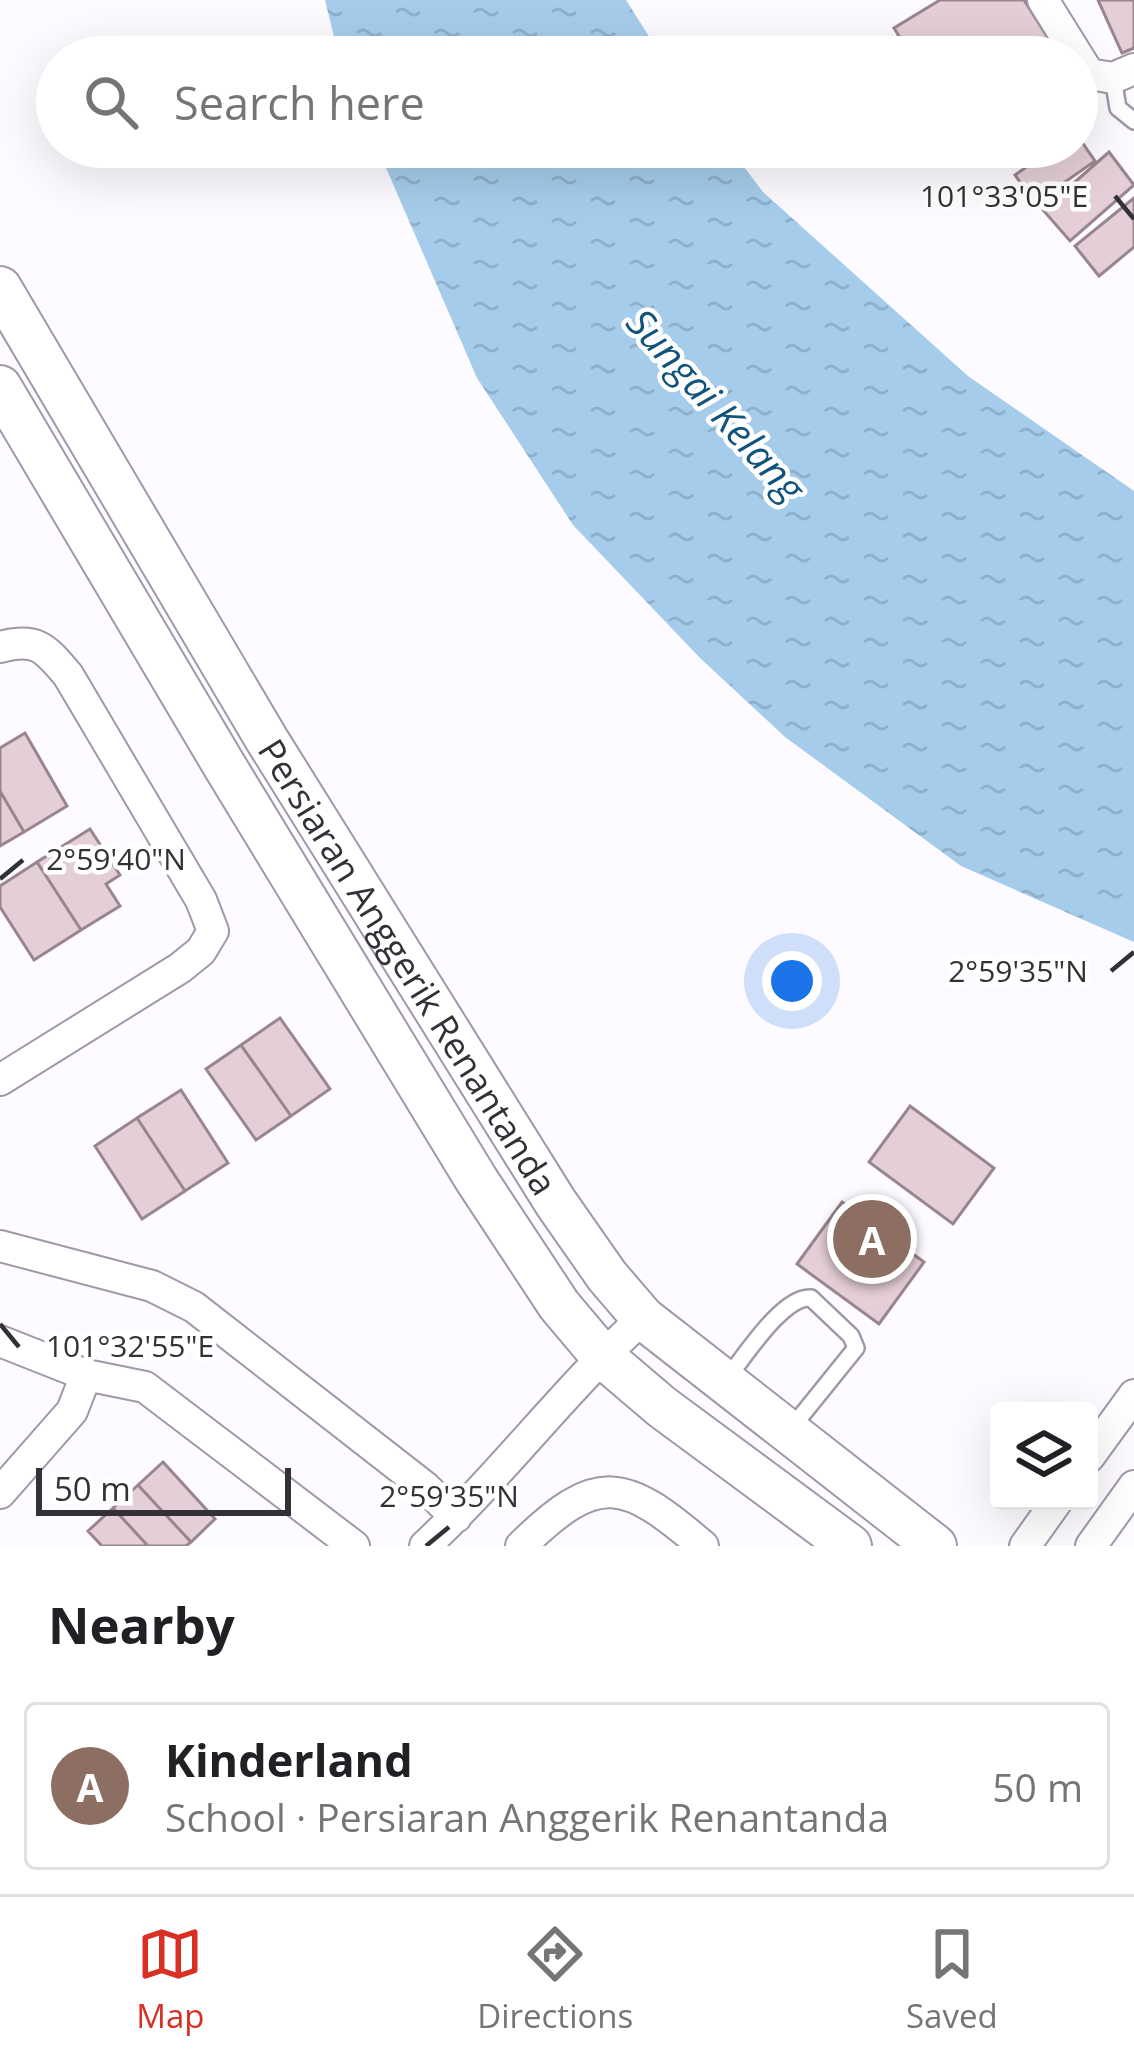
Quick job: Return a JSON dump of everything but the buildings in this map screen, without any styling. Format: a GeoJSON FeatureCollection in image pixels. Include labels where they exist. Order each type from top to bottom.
{"type":"FeatureCollection","features":[{"type":"Feature","properties":{"kind":"main road","name":"Persiaran Anggerik Renantanda"},"geometry":{"type":"LineString","coordinates":[[0,288],[267,740],[556,1203],[607,1276],[643,1318],[935,1546]]}},
{"type":"Feature","properties":{"kind":"main road","name":"Persiaran Anggerik Renantanda"},"geometry":{"type":"LineString","coordinates":[[0,387],[476,1179],[559,1305],[602,1356],[662,1407],[850,1546]]}},
{"type":"Feature","properties":{"kind":"street"},"geometry":{"type":"LineString","coordinates":[[1043,0],[1065,36]]}},
{"type":"Feature","properties":{"kind":"street"},"geometry":{"type":"LineString","coordinates":[[0,647],[20,642],[44,647],[80,695],[201,900],[213,932],[201,951],[180,968],[0,1080]]}},
{"type":"Feature","properties":{"kind":"street"},"geometry":{"type":"LineString","coordinates":[[0,1246],[152,1286],[194,1307],[425,1487],[456,1517]]}},
{"type":"Feature","properties":{"kind":"street"},"geometry":{"type":"LineString","coordinates":[[425,1546],[643,1318]]}},
{"type":"Feature","properties":{"kind":"street"},"geometry":{"type":"LineString","coordinates":[[0,1341],[86,1375],[145,1387],[354,1546]]}},
{"type":"Feature","properties":{"kind":"street"},"geometry":{"type":"LineString","coordinates":[[0,1492],[72,1411],[86,1375]]}},
{"type":"Feature","properties":{"kind":"street"},"geometry":{"type":"LineString","coordinates":[[1098,1445],[1134,1395]]}},
{"type":"Feature","properties":{"kind":"street"},"geometry":{"type":"LineString","coordinates":[[1090,1546],[1101,1507],[1134,1486]]}},
{"type":"Feature","properties":{"kind":"street"},"geometry":{"type":"LineString","coordinates":[[521,1546],[565,1505],[608,1492],[657,1506],[703,1546]]}},
{"type":"Feature","properties":{"kind":"street"},"geometry":{"type":"LineString","coordinates":[[1025,1546],[1051,1510]]}},
{"type":"Feature","properties":{"kind":"lane"},"geometry":{"type":"LineString","coordinates":[[1124,73],[1118,108],[1134,121]]}},
{"type":"Feature","properties":{"kind":"lane"},"geometry":{"type":"LineString","coordinates":[[723,1383],[782,1310],[796,1298],[811,1298],[856,1348],[788,1433]]}},
{"type":"Feature","properties":{"kind":"water"},"geometry":{"type":"Polygon","coordinates":[[[325,0],[626,0],[649,36],[334,36],[325,0]]]}},
{"type":"Feature","properties":{"kind":"water","name":"Sungai Kelang"},"geometry":{"type":"Polygon","coordinates":[[[386,168],[745,168],[763,192],[968,376],[1134,491],[1134,942],[961,866],[785,737],[700,658],[573,525],[477,378],[386,168]]]}},
{"type":"Feature","properties":{"kind":"place","name":"Kinderland"},"geometry":{"type":"Point","coordinates":[872,1239]}}]}
